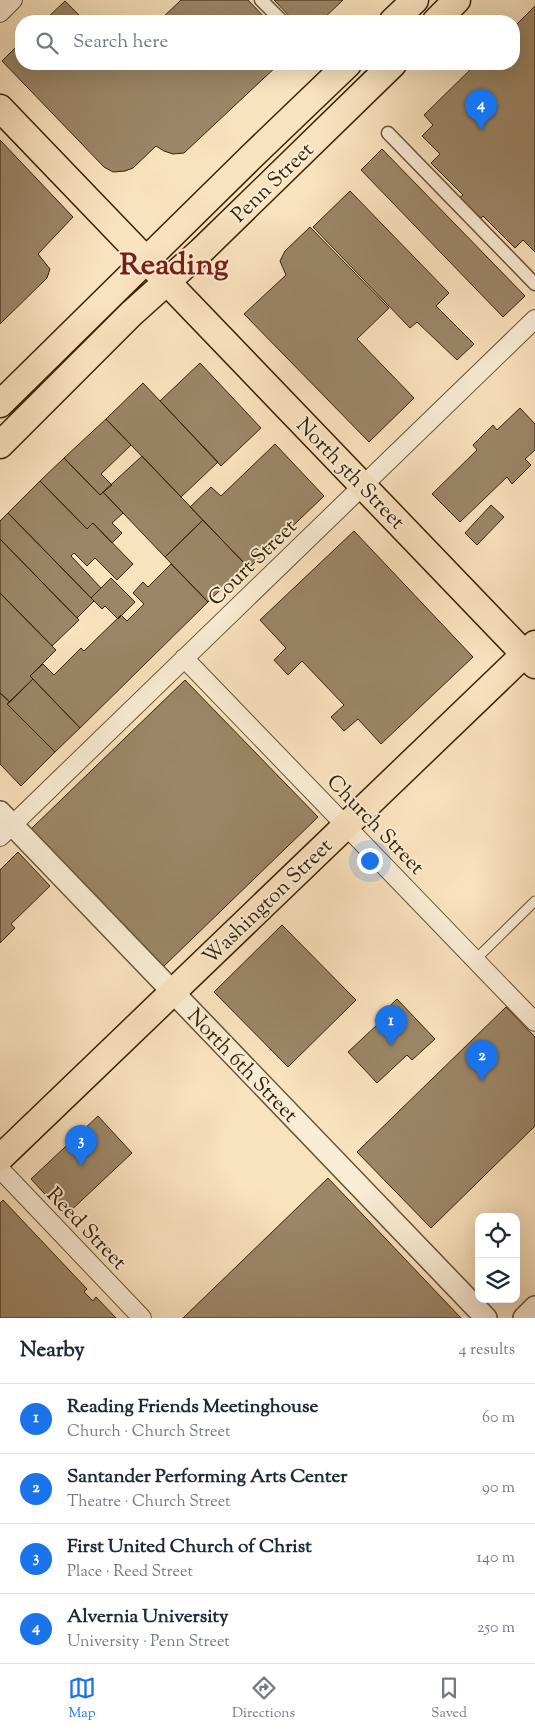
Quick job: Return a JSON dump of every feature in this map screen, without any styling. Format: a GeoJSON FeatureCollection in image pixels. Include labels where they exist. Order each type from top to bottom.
{"type":"FeatureCollection","features":[{"type":"Feature","properties":{"kind":"main road"},"geometry":{"type":"LineString","coordinates":[[399,15],[415,0]]}},
{"type":"Feature","properties":{"kind":"main road"},"geometry":{"type":"LineString","coordinates":[[442,15],[457,0]]}},
{"type":"Feature","properties":{"kind":"main road","name":"Penn Street"},"geometry":{"type":"LineString","coordinates":[[0,404],[342,70]]}},
{"type":"Feature","properties":{"kind":"main road","name":"Penn Street"},"geometry":{"type":"LineString","coordinates":[[0,445],[131,314],[312,144],[387,70]]}},
{"type":"Feature","properties":{"kind":"main road","name":"North 5th Street"},"geometry":{"type":"LineString","coordinates":[[0,108],[364,485],[532,654]]}},
{"type":"Feature","properties":{"kind":"main road","name":"Washington Street"},"geometry":{"type":"LineString","coordinates":[[0,1158],[346,826],[532,654]]}},
{"type":"Feature","properties":{"kind":"street"},"geometry":{"type":"LineString","coordinates":[[0,13],[13,0]]}},
{"type":"Feature","properties":{"kind":"street"},"geometry":{"type":"LineString","coordinates":[[261,0],[276,15]]}},
{"type":"Feature","properties":{"kind":"street"},"geometry":{"type":"LineString","coordinates":[[388,134],[535,284]]}},
{"type":"Feature","properties":{"kind":"street","name":"Court Street"},"geometry":{"type":"LineString","coordinates":[[4,824],[184,658],[535,320]]}},
{"type":"Feature","properties":{"kind":"street","name":"Church Street"},"geometry":{"type":"LineString","coordinates":[[184,658],[535,1022]]}},
{"type":"Feature","properties":{"kind":"street","name":"North 6th Street"},"geometry":{"type":"LineString","coordinates":[[4,824],[173,992],[486,1318]]}},
{"type":"Feature","properties":{"kind":"street","name":"Reed Street"},"geometry":{"type":"LineString","coordinates":[[0,1169],[142,1318]]}},
{"type":"Feature","properties":{"kind":"street"},"geometry":{"type":"LineString","coordinates":[[524,1318],[535,1307]]}},
{"type":"Feature","properties":{"kind":"lane"},"geometry":{"type":"LineString","coordinates":[[475,960],[535,901]]}},
{"type":"Feature","properties":{"kind":"building"},"geometry":{"type":"Polygon","coordinates":[[[181,0],[248,0],[262,15],[165,15],[181,0]]]}},
{"type":"Feature","properties":{"kind":"building"},"geometry":{"type":"Polygon","coordinates":[[[274,0],[343,0],[327,15],[288,15],[274,0]]]}},
{"type":"Feature","properties":{"kind":"building"},"geometry":{"type":"Polygon","coordinates":[[[65,1],[79,15],[50,15],[65,1]]]}},
{"type":"Feature","properties":{"kind":"building"},"geometry":{"type":"Polygon","coordinates":[[[535,6],[535,252],[523,240],[515,248],[483,216],[480,219],[459,198],[463,195],[431,163],[440,154],[422,136],[433,125],[424,115],[470,70],[520,70],[520,21],[535,6]]]}},
{"type":"Feature","properties":{"kind":"building"},"geometry":{"type":"Polygon","coordinates":[[[15,48],[15,70],[273,70],[184,153],[173,154],[156,146],[133,168],[113,172],[104,167],[2,61],[15,48]]]}},
{"type":"Feature","properties":{"kind":"building"},"geometry":{"type":"Polygon","coordinates":[[[0,140],[73,217],[38,254],[50,269],[47,278],[0,324],[0,140]]]}},
{"type":"Feature","properties":{"kind":"building"},"geometry":{"type":"Polygon","coordinates":[[[382,149],[525,296],[503,317],[361,170],[382,149]]]}},
{"type":"Feature","properties":{"kind":"building"},"geometry":{"type":"Polygon","coordinates":[[[350,191],[449,293],[436,306],[474,344],[457,360],[417,322],[410,328],[313,227],[350,191]]]}},
{"type":"Feature","properties":{"kind":"building"},"geometry":{"type":"Polygon","coordinates":[[[310,227],[389,308],[357,339],[414,398],[369,442],[244,314],[286,275],[280,261],[285,251],[310,227]]]}},
{"type":"Feature","properties":{"kind":"building"},"geometry":{"type":"Polygon","coordinates":[[[200,363],[261,428],[221,466],[160,401],[200,363]]]}},
{"type":"Feature","properties":{"kind":"building"},"geometry":{"type":"Polygon","coordinates":[[[143,383],[218,462],[181,497],[106,419],[143,383]]]}},
{"type":"Feature","properties":{"kind":"building"},"geometry":{"type":"Polygon","coordinates":[[[520,408],[535,424],[535,450],[525,459],[531,465],[512,484],[507,477],[460,522],[432,494],[477,450],[473,445],[493,425],[497,430],[520,408]]]}},
{"type":"Feature","properties":{"kind":"building"},"geometry":{"type":"Polygon","coordinates":[[[106,419],[131,445],[101,474],[112,485],[100,495],[64,458],[106,419]]]}},
{"type":"Feature","properties":{"kind":"building"},"geometry":{"type":"Polygon","coordinates":[[[275,444],[324,496],[249,568],[190,507],[211,487],[221,496],[275,444]]]}},
{"type":"Feature","properties":{"kind":"building"},"geometry":{"type":"Polygon","coordinates":[[[142,456],[203,520],[165,557],[103,492],[142,456]]]}},
{"type":"Feature","properties":{"kind":"building"},"geometry":{"type":"Polygon","coordinates":[[[64,458],[100,495],[103,492],[123,513],[112,523],[122,533],[112,543],[93,523],[87,529],[40,481],[64,458]]]}},
{"type":"Feature","properties":{"kind":"building"},"geometry":{"type":"Polygon","coordinates":[[[40,481],[87,529],[93,523],[133,564],[117,580],[95,558],[87,566],[74,553],[71,556],[101,588],[91,598],[8,513],[40,481]]]}},
{"type":"Feature","properties":{"kind":"building"},"geometry":{"type":"Polygon","coordinates":[[[491,505],[504,517],[477,545],[465,533],[491,505]]]}},
{"type":"Feature","properties":{"kind":"building"},"geometry":{"type":"Polygon","coordinates":[[[8,513],[94,601],[77,618],[0,539],[0,521],[8,513]]]}},
{"type":"Feature","properties":{"kind":"building"},"geometry":{"type":"Polygon","coordinates":[[[203,520],[246,565],[208,602],[165,557],[203,520]]]}},
{"type":"Feature","properties":{"kind":"building"},"geometry":{"type":"Polygon","coordinates":[[[354,531],[473,657],[381,744],[358,719],[344,731],[331,717],[344,705],[302,661],[288,675],[274,660],[286,648],[260,620],[354,531]]]}},
{"type":"Feature","properties":{"kind":"building"},"geometry":{"type":"Polygon","coordinates":[[[0,539],[79,620],[52,646],[0,593],[0,539]]]}},
{"type":"Feature","properties":{"kind":"building"},"geometry":{"type":"Polygon","coordinates":[[[171,564],[208,602],[80,728],[30,676],[43,664],[54,675],[81,648],[84,651],[121,615],[127,621],[144,604],[133,593],[143,582],[148,587],[171,564]]]}},
{"type":"Feature","properties":{"kind":"building"},"geometry":{"type":"Polygon","coordinates":[[[111,578],[135,602],[118,619],[105,606],[102,609],[91,598],[111,578]]]}},
{"type":"Feature","properties":{"kind":"building"},"geometry":{"type":"Polygon","coordinates":[[[0,593],[56,650],[30,676],[33,679],[10,702],[0,693],[0,593]]]}},
{"type":"Feature","properties":{"kind":"building"},"geometry":{"type":"Polygon","coordinates":[[[33,679],[80,728],[55,752],[7,704],[33,679]]]}},
{"type":"Feature","properties":{"kind":"building"},"geometry":{"type":"Polygon","coordinates":[[[185,680],[318,817],[163,967],[31,829],[185,680]]]}},
{"type":"Feature","properties":{"kind":"building"},"geometry":{"type":"Polygon","coordinates":[[[0,693],[10,702],[7,704],[55,752],[21,786],[0,764],[0,693]]]}},
{"type":"Feature","properties":{"kind":"building"},"geometry":{"type":"Polygon","coordinates":[[[18,852],[50,886],[11,924],[15,928],[0,943],[0,870],[18,852]]]}},
{"type":"Feature","properties":{"kind":"building"},"geometry":{"type":"Polygon","coordinates":[[[282,925],[356,1000],[288,1067],[214,992],[282,925]]]}},
{"type":"Feature","properties":{"kind":"building"},"geometry":{"type":"Polygon","coordinates":[[[397,999],[435,1039],[412,1060],[407,1055],[377,1083],[348,1052],[378,1024],[375,1020],[397,999]]]}},
{"type":"Feature","properties":{"kind":"building"},"geometry":{"type":"Polygon","coordinates":[[[506,1007],[535,1037],[535,1126],[431,1228],[357,1152],[506,1007]]]}},
{"type":"Feature","properties":{"kind":"building"},"geometry":{"type":"Polygon","coordinates":[[[98,1116],[132,1153],[65,1216],[31,1179],[98,1116]]]}},
{"type":"Feature","properties":{"kind":"building"},"geometry":{"type":"Polygon","coordinates":[[[328,1178],[461,1318],[183,1318],[328,1178]]]}},
{"type":"Feature","properties":{"kind":"building"},"geometry":{"type":"Polygon","coordinates":[[[3,1200],[87,1289],[84,1292],[93,1301],[96,1297],[116,1318],[0,1318],[0,1203],[3,1200]]]}},
{"type":"Feature","properties":{"kind":"place","name":"Alvernia University"},"geometry":{"type":"Point","coordinates":[481,130]}},
{"type":"Feature","properties":{"kind":"place","name":"Reading Friends Meetinghouse"},"geometry":{"type":"Point","coordinates":[391,1046]}},
{"type":"Feature","properties":{"kind":"place","name":"Santander Performing Arts Center"},"geometry":{"type":"Point","coordinates":[482,1081]}},
{"type":"Feature","properties":{"kind":"place","name":"First United Church of Christ"},"geometry":{"type":"Point","coordinates":[81,1166]}},
{"type":"Feature","properties":{"kind":"district","name":"Reading"},"geometry":{"type":"Point","coordinates":[174,263]}}]}
